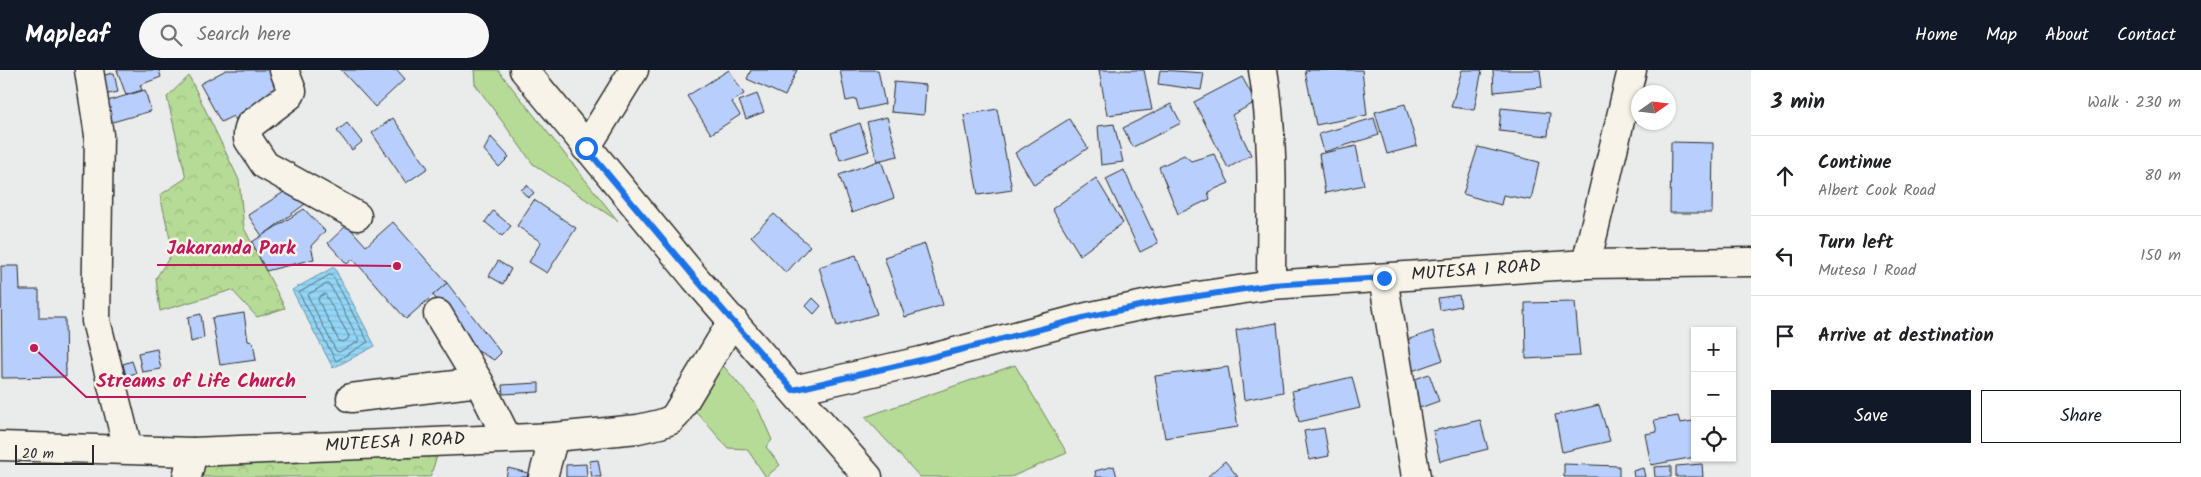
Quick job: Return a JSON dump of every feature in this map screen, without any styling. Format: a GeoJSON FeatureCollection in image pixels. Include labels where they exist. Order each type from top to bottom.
{"type":"FeatureCollection","features":[{"type":"Feature","properties":{"kind":"street"},"geometry":{"type":"LineString","coordinates":[[89,70],[99,135],[96,321],[128,449]]}},
{"type":"Feature","properties":{"kind":"street"},"geometry":{"type":"LineString","coordinates":[[284,70],[292,91],[290,95],[250,125],[248,139],[265,165],[357,216]]}},
{"type":"Feature","properties":{"kind":"street"},"geometry":{"type":"LineString","coordinates":[[524,70],[586,148],[695,278],[868,477]]}},
{"type":"Feature","properties":{"kind":"street"},"geometry":{"type":"LineString","coordinates":[[586,148],[634,70]]}},
{"type":"Feature","properties":{"kind":"street"},"geometry":{"type":"LineString","coordinates":[[1262,70],[1267,98],[1270,154],[1271,285]]}},
{"type":"Feature","properties":{"kind":"street"},"geometry":{"type":"LineString","coordinates":[[1586,264],[1632,70]]}},
{"type":"Feature","properties":{"kind":"street","name":"MUTESA 1 ROAD"},"geometry":{"type":"LineString","coordinates":[[793,390],[921,360],[1087,317],[1159,302],[1271,285],[1586,264],[1751,262]]}},
{"type":"Feature","properties":{"kind":"street"},"geometry":{"type":"LineString","coordinates":[[1384,278],[1416,477]]}},
{"type":"Feature","properties":{"kind":"street"},"geometry":{"type":"LineString","coordinates":[[438,314],[479,382],[507,438]]}},
{"type":"Feature","properties":{"kind":"street","name":"MUTEESA 1 ROAD"},"geometry":{"type":"LineString","coordinates":[[0,446],[128,449],[190,464],[638,429],[671,420],[681,407],[733,320]]}},
{"type":"Feature","properties":{"kind":"street"},"geometry":{"type":"LineString","coordinates":[[352,398],[479,382]]}},
{"type":"Feature","properties":{"kind":"street"},"geometry":{"type":"LineString","coordinates":[[543,477],[554,437]]}},
{"type":"Feature","properties":{"kind":"green space"},"geometry":{"type":"Polygon","coordinates":[[[474,70],[498,70],[618,221],[533,164],[475,84],[474,70]]]}},
{"type":"Feature","properties":{"kind":"green space"},"geometry":{"type":"Polygon","coordinates":[[[189,76],[239,180],[244,228],[285,308],[257,317],[232,290],[160,311],[156,278],[173,252],[160,195],[186,178],[167,97],[189,76]]]}},
{"type":"Feature","properties":{"kind":"green space"},"geometry":{"type":"Polygon","coordinates":[[[720,362],[756,404],[772,440],[766,447],[780,465],[766,477],[747,449],[728,448],[693,408],[720,362]]]}},
{"type":"Feature","properties":{"kind":"green space"},"geometry":{"type":"Polygon","coordinates":[[[1015,365],[1067,453],[1011,477],[920,477],[865,417],[1015,365]]]}},
{"type":"Feature","properties":{"kind":"green space"},"geometry":{"type":"Polygon","coordinates":[[[439,450],[430,477],[195,477],[198,461],[439,450]]]}},
{"type":"Feature","properties":{"kind":"water"},"geometry":{"type":"Polygon","coordinates":[[[334,267],[375,346],[333,368],[292,290],[334,267]]]}},
{"type":"Feature","properties":{"kind":"building"},"geometry":{"type":"Polygon","coordinates":[[[117,70],[159,70],[161,77],[140,85],[142,90],[126,95],[117,70]]]}},
{"type":"Feature","properties":{"kind":"building"},"geometry":{"type":"Polygon","coordinates":[[[226,70],[274,70],[284,89],[271,101],[236,120],[233,116],[221,122],[200,84],[226,70]]]}},
{"type":"Feature","properties":{"kind":"building"},"geometry":{"type":"Polygon","coordinates":[[[341,70],[397,70],[405,79],[375,107],[341,70]]]}},
{"type":"Feature","properties":{"kind":"building"},"geometry":{"type":"Polygon","coordinates":[[[729,70],[744,94],[732,102],[740,115],[711,134],[687,96],[729,70]]]}},
{"type":"Feature","properties":{"kind":"building"},"geometry":{"type":"Polygon","coordinates":[[[751,70],[797,70],[785,96],[747,79],[751,70]]]}},
{"type":"Feature","properties":{"kind":"building"},"geometry":{"type":"Polygon","coordinates":[[[840,70],[878,70],[885,104],[859,110],[856,99],[846,101],[840,70]]]}},
{"type":"Feature","properties":{"kind":"building"},"geometry":{"type":"Polygon","coordinates":[[[1099,70],[1144,70],[1152,110],[1107,115],[1099,70]]]}},
{"type":"Feature","properties":{"kind":"building"},"geometry":{"type":"Polygon","coordinates":[[[1160,70],[1204,73],[1201,90],[1158,84],[1160,70]]]}},
{"type":"Feature","properties":{"kind":"building"},"geometry":{"type":"Polygon","coordinates":[[[1362,70],[1367,115],[1316,125],[1305,71],[1362,70]]]}},
{"type":"Feature","properties":{"kind":"building"},"geometry":{"type":"Polygon","coordinates":[[[1462,70],[1482,70],[1474,110],[1451,107],[1462,70]]]}},
{"type":"Feature","properties":{"kind":"building"},"geometry":{"type":"Polygon","coordinates":[[[1493,70],[1540,70],[1542,87],[1494,92],[1493,70]]]}},
{"type":"Feature","properties":{"kind":"building"},"geometry":{"type":"Polygon","coordinates":[[[114,73],[118,92],[104,95],[100,76],[114,73]]]}},
{"type":"Feature","properties":{"kind":"building"},"geometry":{"type":"Polygon","coordinates":[[[1242,77],[1256,102],[1232,115],[1251,155],[1228,168],[1194,102],[1242,77]]]}},
{"type":"Feature","properties":{"kind":"building"},"geometry":{"type":"Polygon","coordinates":[[[894,82],[926,85],[924,115],[891,112],[894,82]]]}},
{"type":"Feature","properties":{"kind":"building"},"geometry":{"type":"Polygon","coordinates":[[[145,90],[151,111],[109,123],[104,102],[145,90]]]}},
{"type":"Feature","properties":{"kind":"building"},"geometry":{"type":"Polygon","coordinates":[[[757,94],[764,112],[746,119],[739,101],[757,94]]]}},
{"type":"Feature","properties":{"kind":"building"},"geometry":{"type":"Polygon","coordinates":[[[1171,104],[1181,123],[1133,147],[1123,128],[1171,104]]]}},
{"type":"Feature","properties":{"kind":"building"},"geometry":{"type":"Polygon","coordinates":[[[1405,104],[1417,146],[1387,154],[1375,112],[1405,104]]]}},
{"type":"Feature","properties":{"kind":"building"},"geometry":{"type":"Polygon","coordinates":[[[1501,108],[1550,113],[1548,136],[1499,131],[1501,108]]]}},
{"type":"Feature","properties":{"kind":"building"},"geometry":{"type":"Polygon","coordinates":[[[997,109],[1012,190],[978,195],[964,115],[997,109]]]}},
{"type":"Feature","properties":{"kind":"building"},"geometry":{"type":"Polygon","coordinates":[[[887,117],[898,156],[877,161],[867,122],[887,117]]]}},
{"type":"Feature","properties":{"kind":"building"},"geometry":{"type":"Polygon","coordinates":[[[393,118],[428,168],[406,183],[372,133],[393,118]]]}},
{"type":"Feature","properties":{"kind":"building"},"geometry":{"type":"Polygon","coordinates":[[[1374,118],[1379,135],[1324,152],[1319,134],[1374,118]]]}},
{"type":"Feature","properties":{"kind":"building"},"geometry":{"type":"Polygon","coordinates":[[[1069,119],[1088,148],[1034,185],[1015,153],[1069,119]]]}},
{"type":"Feature","properties":{"kind":"building"},"geometry":{"type":"Polygon","coordinates":[[[347,123],[362,142],[352,150],[337,131],[347,123]]]}},
{"type":"Feature","properties":{"kind":"building"},"geometry":{"type":"Polygon","coordinates":[[[860,123],[869,151],[840,160],[831,133],[860,123]]]}},
{"type":"Feature","properties":{"kind":"building"},"geometry":{"type":"Polygon","coordinates":[[[1114,124],[1123,162],[1101,165],[1098,126],[1114,124]]]}},
{"type":"Feature","properties":{"kind":"building"},"geometry":{"type":"Polygon","coordinates":[[[491,137],[509,157],[499,167],[484,150],[491,137]]]}},
{"type":"Feature","properties":{"kind":"building"},"geometry":{"type":"Polygon","coordinates":[[[1671,142],[1713,143],[1712,213],[1670,213],[1671,142]]]}},
{"type":"Feature","properties":{"kind":"building"},"geometry":{"type":"Polygon","coordinates":[[[1356,146],[1364,185],[1325,193],[1319,154],[1356,146]]]}},
{"type":"Feature","properties":{"kind":"building"},"geometry":{"type":"Polygon","coordinates":[[[1478,147],[1539,162],[1531,200],[1503,195],[1501,205],[1463,194],[1478,147]]]}},
{"type":"Feature","properties":{"kind":"building"},"geometry":{"type":"Polygon","coordinates":[[[1214,154],[1229,183],[1208,192],[1210,199],[1178,214],[1159,167],[1184,155],[1191,161],[1214,154]]]}},
{"type":"Feature","properties":{"kind":"building"},"geometry":{"type":"Polygon","coordinates":[[[881,160],[894,198],[852,213],[839,175],[881,160]]]}},
{"type":"Feature","properties":{"kind":"building"},"geometry":{"type":"Polygon","coordinates":[[[1124,170],[1158,243],[1140,252],[1106,179],[1124,170]]]}},
{"type":"Feature","properties":{"kind":"building"},"geometry":{"type":"Polygon","coordinates":[[[1096,178],[1123,223],[1080,255],[1052,209],[1096,178]]]}},
{"type":"Feature","properties":{"kind":"building"},"geometry":{"type":"Polygon","coordinates":[[[295,185],[305,204],[262,236],[248,215],[295,185]]]}},
{"type":"Feature","properties":{"kind":"building"},"geometry":{"type":"Polygon","coordinates":[[[527,185],[534,193],[528,198],[521,190],[527,185]]]}},
{"type":"Feature","properties":{"kind":"building"},"geometry":{"type":"Polygon","coordinates":[[[534,200],[576,228],[547,273],[529,262],[541,242],[517,226],[534,200]]]}},
{"type":"Feature","properties":{"kind":"building"},"geometry":{"type":"Polygon","coordinates":[[[304,209],[325,231],[311,246],[314,259],[266,271],[252,242],[304,209]]]}},
{"type":"Feature","properties":{"kind":"building"},"geometry":{"type":"Polygon","coordinates":[[[493,211],[511,226],[502,236],[485,222],[493,211]]]}},
{"type":"Feature","properties":{"kind":"building"},"geometry":{"type":"Polygon","coordinates":[[[774,214],[810,246],[786,273],[751,236],[774,214]]]}},
{"type":"Feature","properties":{"kind":"building"},"geometry":{"type":"Polygon","coordinates":[[[393,222],[447,283],[406,319],[353,259],[347,264],[328,243],[347,225],[366,246],[393,222]]]}},
{"type":"Feature","properties":{"kind":"building"},"geometry":{"type":"Polygon","coordinates":[[[925,244],[943,305],[905,317],[884,257],[925,244]]]}},
{"type":"Feature","properties":{"kind":"building"},"geometry":{"type":"Polygon","coordinates":[[[856,255],[877,314],[837,326],[819,267],[856,255]]]}},
{"type":"Feature","properties":{"kind":"building"},"geometry":{"type":"Polygon","coordinates":[[[498,261],[511,269],[503,284],[489,276],[498,261]]]}},
{"type":"Feature","properties":{"kind":"building"},"geometry":{"type":"Polygon","coordinates":[[[1,266],[19,266],[20,290],[39,290],[39,318],[65,318],[66,377],[2,378],[1,266]]]}},
{"type":"Feature","properties":{"kind":"building"},"geometry":{"type":"Polygon","coordinates":[[[447,283],[501,353],[494,360],[476,350],[433,295],[447,283]]]}},
{"type":"Feature","properties":{"kind":"building"},"geometry":{"type":"Polygon","coordinates":[[[1459,295],[1461,306],[1440,310],[1438,298],[1459,295]]]}},
{"type":"Feature","properties":{"kind":"building"},"geometry":{"type":"Polygon","coordinates":[[[813,298],[821,306],[814,314],[806,306],[813,298]]]}},
{"type":"Feature","properties":{"kind":"building"},"geometry":{"type":"Polygon","coordinates":[[[1575,302],[1580,356],[1526,359],[1525,303],[1575,302]]]}},
{"type":"Feature","properties":{"kind":"building"},"geometry":{"type":"Polygon","coordinates":[[[244,313],[248,341],[253,342],[256,360],[220,365],[212,318],[244,313]]]}},
{"type":"Feature","properties":{"kind":"building"},"geometry":{"type":"Polygon","coordinates":[[[201,314],[204,338],[191,342],[188,317],[201,314]]]}},
{"type":"Feature","properties":{"kind":"building"},"geometry":{"type":"Polygon","coordinates":[[[1277,323],[1283,392],[1244,400],[1236,330],[1277,323]]]}},
{"type":"Feature","properties":{"kind":"building"},"geometry":{"type":"Polygon","coordinates":[[[1433,331],[1443,360],[1409,372],[1398,343],[1433,331]]]}},
{"type":"Feature","properties":{"kind":"building"},"geometry":{"type":"Polygon","coordinates":[[[157,349],[161,369],[142,372],[138,353],[157,349]]]}},
{"type":"Feature","properties":{"kind":"building"},"geometry":{"type":"Polygon","coordinates":[[[132,361],[136,373],[126,376],[123,364],[132,361]]]}},
{"type":"Feature","properties":{"kind":"building"},"geometry":{"type":"Polygon","coordinates":[[[1228,367],[1238,427],[1165,438],[1155,376],[1228,367]]]}},
{"type":"Feature","properties":{"kind":"building"},"geometry":{"type":"Polygon","coordinates":[[[1429,374],[1439,401],[1417,409],[1407,382],[1429,374]]]}},
{"type":"Feature","properties":{"kind":"building"},"geometry":{"type":"Polygon","coordinates":[[[1352,377],[1360,408],[1299,422],[1292,391],[1352,377]]]}},
{"type":"Feature","properties":{"kind":"building"},"geometry":{"type":"Polygon","coordinates":[[[539,383],[539,392],[503,394],[502,385],[539,383]]]}},
{"type":"Feature","properties":{"kind":"building"},"geometry":{"type":"Polygon","coordinates":[[[1599,405],[1610,441],[1562,452],[1555,415],[1599,405]]]}},
{"type":"Feature","properties":{"kind":"building"},"geometry":{"type":"Polygon","coordinates":[[[1678,416],[1680,423],[1691,421],[1691,458],[1651,465],[1645,434],[1657,432],[1654,420],[1678,416]]]}},
{"type":"Feature","properties":{"kind":"building"},"geometry":{"type":"Polygon","coordinates":[[[1480,420],[1488,449],[1440,461],[1433,431],[1480,420]]]}},
{"type":"Feature","properties":{"kind":"building"},"geometry":{"type":"Polygon","coordinates":[[[1324,428],[1329,456],[1309,460],[1304,431],[1324,428]]]}},
{"type":"Feature","properties":{"kind":"building"},"geometry":{"type":"Polygon","coordinates":[[[598,460],[601,477],[592,477],[589,461],[598,460]]]}},
{"type":"Feature","properties":{"kind":"building"},"geometry":{"type":"Polygon","coordinates":[[[1225,461],[1238,477],[1207,477],[1225,461]]]}},
{"type":"Feature","properties":{"kind":"building"},"geometry":{"type":"Polygon","coordinates":[[[586,464],[587,477],[566,477],[566,465],[586,464]]]}},
{"type":"Feature","properties":{"kind":"building"},"geometry":{"type":"Polygon","coordinates":[[[1564,464],[1619,466],[1619,477],[1564,477],[1564,464]]]}},
{"type":"Feature","properties":{"kind":"building"},"geometry":{"type":"Polygon","coordinates":[[[1702,464],[1703,477],[1676,477],[1676,466],[1702,464]]]}},
{"type":"Feature","properties":{"kind":"building"},"geometry":{"type":"Polygon","coordinates":[[[1114,466],[1117,477],[1096,477],[1095,471],[1114,466]]]}},
{"type":"Feature","properties":{"kind":"building"},"geometry":{"type":"Polygon","coordinates":[[[1671,466],[1671,477],[1655,477],[1654,467],[1671,466]]]}},
{"type":"Feature","properties":{"kind":"building"},"geometry":{"type":"Polygon","coordinates":[[[508,468],[528,473],[527,477],[506,477],[508,468]]]}},
{"type":"Feature","properties":{"kind":"building"},"geometry":{"type":"Polygon","coordinates":[[[1643,468],[1645,477],[1634,477],[1633,471],[1643,468]]]}},
{"type":"Feature","properties":{"kind":"place","name":"Jakaranda Park"},"geometry":{"type":"Point","coordinates":[397,266]}},
{"type":"Feature","properties":{"kind":"place","name":"Streams of Life Church"},"geometry":{"type":"Point","coordinates":[34,348]}},
{"type":"Feature","properties":{"kind":"route"},"geometry":{"type":"LineString","coordinates":[[586,148],[695,278],[793,390],[921,360],[1087,317],[1159,302],[1271,285],[1384,278]]}}]}
